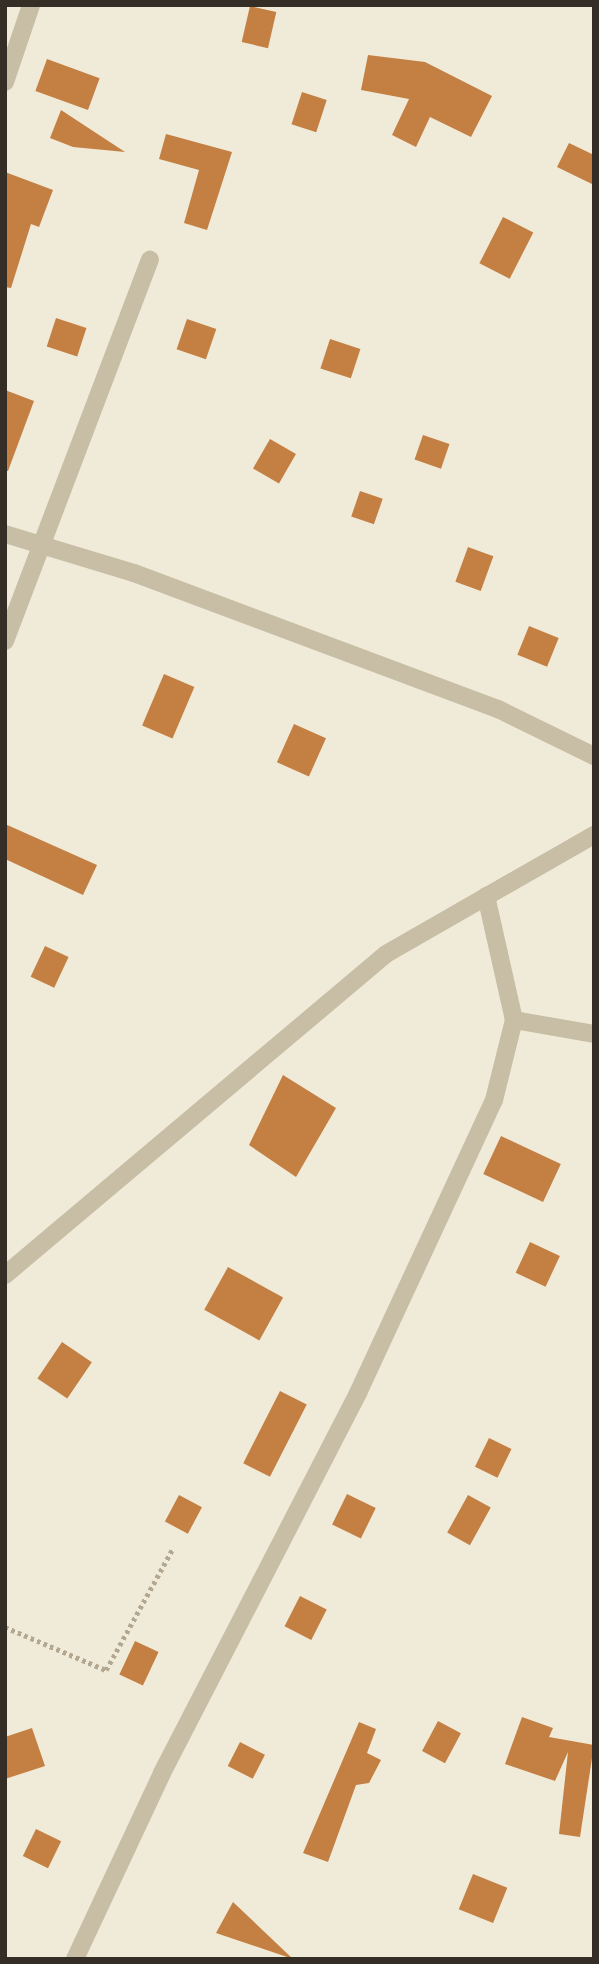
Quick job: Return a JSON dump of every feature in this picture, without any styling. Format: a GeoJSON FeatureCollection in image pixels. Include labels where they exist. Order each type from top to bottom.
{"type":"FeatureCollection","features":[{"type":"Feature","properties":{"kind":"street"},"geometry":{"type":"LineString","coordinates":[[5,82],[31,5]]}},
{"type":"Feature","properties":{"kind":"street"},"geometry":{"type":"LineString","coordinates":[[5,641],[150,260]]}},
{"type":"Feature","properties":{"kind":"street"},"geometry":{"type":"LineString","coordinates":[[5,534],[134,573],[498,709],[594,756]]}},
{"type":"Feature","properties":{"kind":"street"},"geometry":{"type":"LineString","coordinates":[[5,1275],[386,954],[594,835]]}},
{"type":"Feature","properties":{"kind":"street"},"geometry":{"type":"LineString","coordinates":[[75,1959],[162,1773],[358,1393],[494,1100],[514,1020],[486,896]]}},
{"type":"Feature","properties":{"kind":"street"},"geometry":{"type":"LineString","coordinates":[[514,1020],[594,1034]]}},
{"type":"Feature","properties":{"kind":"path"},"geometry":{"type":"LineString","coordinates":[[5,1627],[106,1670],[173,1548]]}},
{"type":"Feature","properties":{"kind":"building"},"geometry":{"type":"Polygon","coordinates":[[[250,6],[276,12],[268,48],[242,42],[250,6]]]}},
{"type":"Feature","properties":{"kind":"building"},"geometry":{"type":"Polygon","coordinates":[[[368,55],[425,62],[492,96],[471,137],[430,117],[416,147],[392,135],[409,99],[361,90],[368,55]]]}},
{"type":"Feature","properties":{"kind":"building"},"geometry":{"type":"Polygon","coordinates":[[[47,59],[100,78],[88,110],[35,91],[47,59]]]}},
{"type":"Feature","properties":{"kind":"building"},"geometry":{"type":"Polygon","coordinates":[[[302,92],[327,100],[316,132],[291,124],[302,92]]]}},
{"type":"Feature","properties":{"kind":"building"},"geometry":{"type":"Polygon","coordinates":[[[61,110],[125,152],[73,147],[50,138],[61,110]]]}},
{"type":"Feature","properties":{"kind":"building"},"geometry":{"type":"Polygon","coordinates":[[[166,134],[232,152],[207,230],[184,223],[199,170],[159,159],[166,134]]]}},
{"type":"Feature","properties":{"kind":"building"},"geometry":{"type":"Polygon","coordinates":[[[569,143],[594,155],[594,185],[557,167],[569,143]]]}},
{"type":"Feature","properties":{"kind":"building"},"geometry":{"type":"Polygon","coordinates":[[[5,172],[53,190],[39,227],[31,224],[11,288],[5,287],[5,172]]]}},
{"type":"Feature","properties":{"kind":"building"},"geometry":{"type":"Polygon","coordinates":[[[503,217],[533,232],[510,279],[479,263],[503,217]]]}},
{"type":"Feature","properties":{"kind":"building"},"geometry":{"type":"Polygon","coordinates":[[[56,318],[86,328],[77,356],[47,347],[56,318]]]}},
{"type":"Feature","properties":{"kind":"building"},"geometry":{"type":"Polygon","coordinates":[[[187,319],[216,329],[206,359],[177,349],[187,319]]]}},
{"type":"Feature","properties":{"kind":"building"},"geometry":{"type":"Polygon","coordinates":[[[330,339],[360,349],[351,378],[320,368],[330,339]]]}},
{"type":"Feature","properties":{"kind":"building"},"geometry":{"type":"Polygon","coordinates":[[[5,390],[34,401],[8,471],[5,471],[5,390]]]}},
{"type":"Feature","properties":{"kind":"building"},"geometry":{"type":"Polygon","coordinates":[[[423,435],[449,444],[441,469],[415,460],[423,435]]]}},
{"type":"Feature","properties":{"kind":"building"},"geometry":{"type":"Polygon","coordinates":[[[270,439],[296,454],[279,483],[253,468],[270,439]]]}},
{"type":"Feature","properties":{"kind":"building"},"geometry":{"type":"Polygon","coordinates":[[[360,491],[383,499],[374,524],[351,517],[360,491]]]}},
{"type":"Feature","properties":{"kind":"building"},"geometry":{"type":"Polygon","coordinates":[[[468,547],[493,556],[481,591],[455,582],[468,547]]]}},
{"type":"Feature","properties":{"kind":"building"},"geometry":{"type":"Polygon","coordinates":[[[529,626],[559,638],[547,667],[517,655],[529,626]]]}},
{"type":"Feature","properties":{"kind":"building"},"geometry":{"type":"Polygon","coordinates":[[[164,674],[194,687],[172,738],[142,726],[164,674]]]}},
{"type":"Feature","properties":{"kind":"building"},"geometry":{"type":"Polygon","coordinates":[[[294,724],[326,738],[309,777],[277,762],[294,724]]]}},
{"type":"Feature","properties":{"kind":"building"},"geometry":{"type":"Polygon","coordinates":[[[5,824],[97,865],[83,895],[5,859],[5,824]]]}},
{"type":"Feature","properties":{"kind":"building"},"geometry":{"type":"Polygon","coordinates":[[[45,946],[69,957],[54,988],[31,977],[45,946]]]}},
{"type":"Feature","properties":{"kind":"building"},"geometry":{"type":"Polygon","coordinates":[[[283,1075],[336,1108],[296,1177],[249,1145],[283,1075]]]}},
{"type":"Feature","properties":{"kind":"building"},"geometry":{"type":"Polygon","coordinates":[[[501,1136],[561,1164],[543,1202],[483,1174],[501,1136]]]}},
{"type":"Feature","properties":{"kind":"building"},"geometry":{"type":"Polygon","coordinates":[[[530,1242],[560,1256],[546,1287],[516,1273],[530,1242]]]}},
{"type":"Feature","properties":{"kind":"building"},"geometry":{"type":"Polygon","coordinates":[[[228,1267],[283,1298],[259,1340],[204,1310],[228,1267]]]}},
{"type":"Feature","properties":{"kind":"building"},"geometry":{"type":"Polygon","coordinates":[[[62,1342],[92,1362],[67,1399],[37,1378],[62,1342]]]}},
{"type":"Feature","properties":{"kind":"building"},"geometry":{"type":"Polygon","coordinates":[[[280,1391],[307,1405],[270,1477],[243,1463],[280,1391]]]}},
{"type":"Feature","properties":{"kind":"building"},"geometry":{"type":"Polygon","coordinates":[[[489,1438],[511,1449],[497,1478],[475,1467],[489,1438]]]}},
{"type":"Feature","properties":{"kind":"building"},"geometry":{"type":"Polygon","coordinates":[[[347,1494],[376,1508],[361,1539],[332,1525],[347,1494]]]}},
{"type":"Feature","properties":{"kind":"building"},"geometry":{"type":"Polygon","coordinates":[[[179,1495],[202,1507],[188,1534],[165,1521],[179,1495]]]}},
{"type":"Feature","properties":{"kind":"building"},"geometry":{"type":"Polygon","coordinates":[[[468,1495],[491,1508],[470,1545],[447,1533],[468,1495]]]}},
{"type":"Feature","properties":{"kind":"building"},"geometry":{"type":"Polygon","coordinates":[[[300,1596],[327,1610],[311,1640],[285,1626],[300,1596]]]}},
{"type":"Feature","properties":{"kind":"building"},"geometry":{"type":"Polygon","coordinates":[[[135,1641],[159,1652],[143,1686],[119,1675],[135,1641]]]}},
{"type":"Feature","properties":{"kind":"building"},"geometry":{"type":"Polygon","coordinates":[[[522,1717],[553,1728],[549,1737],[594,1745],[580,1837],[559,1834],[568,1752],[555,1781],[505,1764],[522,1717]]]}},
{"type":"Feature","properties":{"kind":"building"},"geometry":{"type":"Polygon","coordinates":[[[438,1721],[461,1733],[445,1763],[422,1751],[438,1721]]]}},
{"type":"Feature","properties":{"kind":"building"},"geometry":{"type":"Polygon","coordinates":[[[359,1722],[376,1729],[367,1753],[381,1760],[369,1783],[356,1785],[328,1862],[303,1853],[359,1722]]]}},
{"type":"Feature","properties":{"kind":"building"},"geometry":{"type":"Polygon","coordinates":[[[32,1728],[45,1766],[5,1779],[5,1737],[32,1728]]]}},
{"type":"Feature","properties":{"kind":"building"},"geometry":{"type":"Polygon","coordinates":[[[240,1742],[265,1755],[253,1779],[228,1766],[240,1742]]]}},
{"type":"Feature","properties":{"kind":"building"},"geometry":{"type":"Polygon","coordinates":[[[36,1829],[61,1841],[48,1868],[23,1856],[36,1829]]]}},
{"type":"Feature","properties":{"kind":"building"},"geometry":{"type":"Polygon","coordinates":[[[473,1874],[507,1888],[493,1923],[459,1909],[473,1874]]]}},
{"type":"Feature","properties":{"kind":"building"},"geometry":{"type":"Polygon","coordinates":[[[233,1902],[293,1959],[216,1933],[233,1902]]]}}]}
